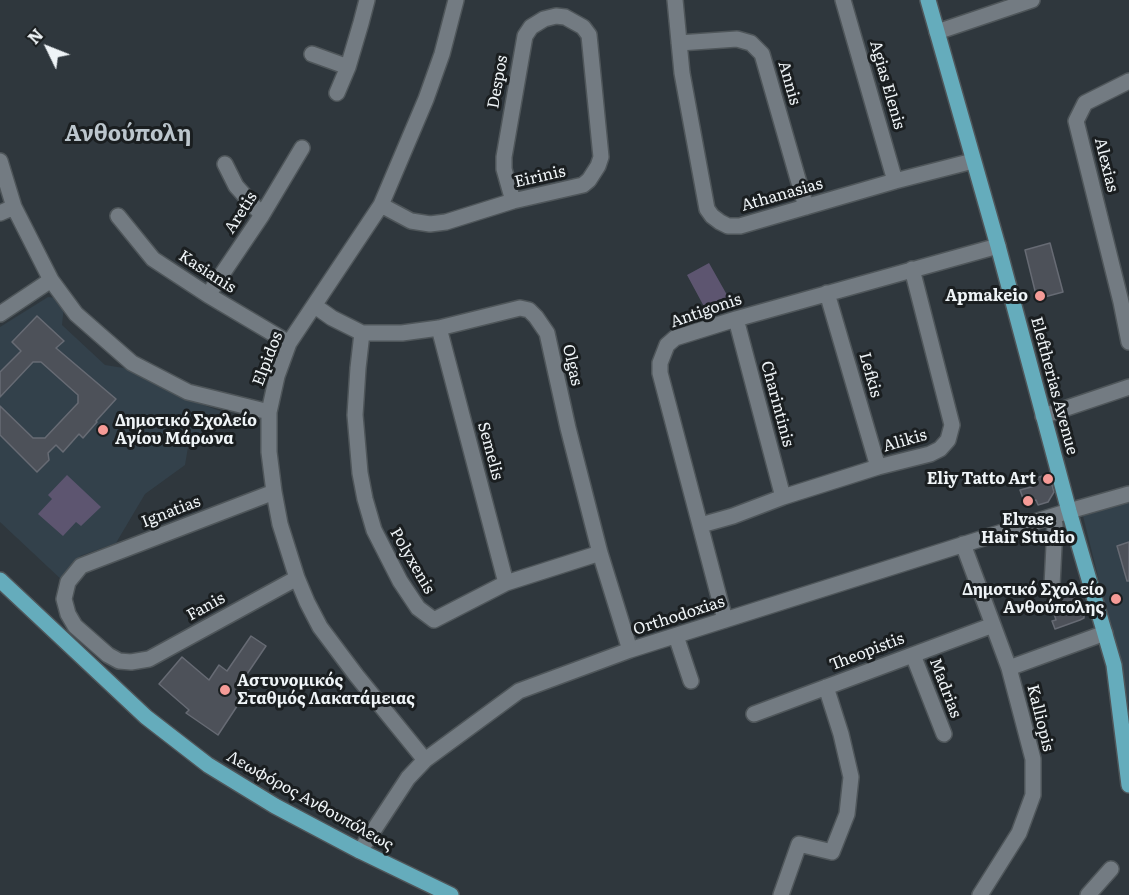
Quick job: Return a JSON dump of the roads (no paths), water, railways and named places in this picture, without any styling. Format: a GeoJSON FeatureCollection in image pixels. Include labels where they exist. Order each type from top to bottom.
{"type":"FeatureCollection","features":[{"type":"Feature","properties":{"kind":"main road","name":"Eleftherias Avenue"},"geometry":{"type":"LineString","coordinates":[[928,0],[998,246],[1069,511],[1114,665],[1129,784]]}},
{"type":"Feature","properties":{"kind":"main road","name":"Λεωφόρος Ανθουπόλεως"},"geometry":{"type":"LineString","coordinates":[[0,580],[146,717],[208,765],[274,806],[452,895]]}},
{"type":"Feature","properties":{"kind":"street"},"geometry":{"type":"LineString","coordinates":[[337,93],[348,67],[367,0]]}},
{"type":"Feature","properties":{"kind":"street","name":"Elpidos"},"geometry":{"type":"LineString","coordinates":[[424,760],[381,708],[320,627],[307,602],[280,524],[269,452],[269,412],[277,376],[289,343],[381,205],[426,99],[442,54],[456,0]]}},
{"type":"Feature","properties":{"kind":"street","name":"Athanasias"},"geometry":{"type":"LineString","coordinates":[[675,0],[684,84],[707,209],[711,216],[720,222],[740,226],[973,160]]}},
{"type":"Feature","properties":{"kind":"street","name":"Agias Elenis"},"geometry":{"type":"LineString","coordinates":[[843,0],[895,181]]}},
{"type":"Feature","properties":{"kind":"street"},"geometry":{"type":"LineString","coordinates":[[937,32],[1032,0]]}},
{"type":"Feature","properties":{"kind":"street","name":"Despos"},"geometry":{"type":"LineString","coordinates":[[513,201],[504,169],[504,157],[525,36],[531,27],[544,19],[556,16],[565,17],[582,27]]}},
{"type":"Feature","properties":{"kind":"street","name":"Eirinis"},"geometry":{"type":"LineString","coordinates":[[381,205],[411,221],[430,224],[446,222],[513,201],[583,185],[589,180],[601,157],[589,35],[582,27]]}},
{"type":"Feature","properties":{"kind":"street","name":"Annis"},"geometry":{"type":"LineString","coordinates":[[679,43],[737,39],[751,43],[762,54],[806,207]]}},
{"type":"Feature","properties":{"kind":"street"},"geometry":{"type":"LineString","coordinates":[[312,54],[348,67]]}},
{"type":"Feature","properties":{"kind":"street","name":"Alexias"},"geometry":{"type":"LineString","coordinates":[[1129,81],[1085,103],[1077,121],[1125,301],[1129,342]]}},
{"type":"Feature","properties":{"kind":"street","name":"Aretis"},"geometry":{"type":"LineString","coordinates":[[208,295],[262,215],[302,148]]}},
{"type":"Feature","properties":{"kind":"street"},"geometry":{"type":"LineString","coordinates":[[0,161],[7,210],[51,280],[76,314],[132,363],[188,392],[269,412]]}},
{"type":"Feature","properties":{"kind":"street"},"geometry":{"type":"LineString","coordinates":[[225,164],[236,186],[262,215]]}},
{"type":"Feature","properties":{"kind":"street","name":"Kasianis"},"geometry":{"type":"LineString","coordinates":[[118,216],[153,259],[289,343]]}},
{"type":"Feature","properties":{"kind":"street","name":"Antigonis"},"geometry":{"type":"LineString","coordinates":[[725,620],[665,398],[660,363],[667,345],[675,338],[736,319],[998,246]]}},
{"type":"Feature","properties":{"kind":"street","name":"Alikis"},"geometry":{"type":"LineString","coordinates":[[700,525],[878,467],[930,454],[940,449],[948,440],[952,425],[912,270]]}},
{"type":"Feature","properties":{"kind":"street"},"geometry":{"type":"LineString","coordinates":[[0,314],[51,280]]}},
{"type":"Feature","properties":{"kind":"street","name":"Lefkis"},"geometry":{"type":"LineString","coordinates":[[827,293],[878,467]]}},
{"type":"Feature","properties":{"kind":"street","name":"Olgas"},"geometry":{"type":"LineString","coordinates":[[315,306],[332,318],[362,333],[402,333],[439,328],[520,308],[529,310],[537,317],[547,333],[568,428],[600,553],[630,650]]}},
{"type":"Feature","properties":{"kind":"street","name":"Charintinis"},"geometry":{"type":"LineString","coordinates":[[736,319],[783,498]]}},
{"type":"Feature","properties":{"kind":"street","name":"Semelis"},"geometry":{"type":"LineString","coordinates":[[439,328],[506,583]]}},
{"type":"Feature","properties":{"kind":"street","name":"Polyxenis"},"geometry":{"type":"LineString","coordinates":[[362,333],[355,415],[360,473],[365,499],[374,530],[400,581],[418,608],[434,620],[506,583],[600,553]]}},
{"type":"Feature","properties":{"kind":"street"},"geometry":{"type":"LineString","coordinates":[[1043,416],[1129,387]]}},
{"type":"Feature","properties":{"kind":"street","name":"Ignatias"},"geometry":{"type":"LineString","coordinates":[[131,662],[119,661],[108,656],[75,626],[68,614],[64,599],[68,582],[81,566],[274,492]]}},
{"type":"Feature","properties":{"kind":"street","name":"Orthodoxias"},"geometry":{"type":"LineString","coordinates":[[360,850],[408,778],[424,760],[519,691],[630,650],[963,544],[1129,494]]}},
{"type":"Feature","properties":{"kind":"street"},"geometry":{"type":"LineString","coordinates":[[1052,586],[1055,525],[1053,516]]}},
{"type":"Feature","properties":{"kind":"street","name":"Kalliopis"},"geometry":{"type":"LineString","coordinates":[[963,544],[1009,668],[1033,759],[1033,795],[1019,833],[980,895]]}},
{"type":"Feature","properties":{"kind":"street","name":"Fanis"},"geometry":{"type":"LineString","coordinates":[[131,662],[149,659],[297,578]]}},
{"type":"Feature","properties":{"kind":"street","name":"Theopistis"},"geometry":{"type":"LineString","coordinates":[[754,714],[993,625]]}},
{"type":"Feature","properties":{"kind":"street"},"geometry":{"type":"LineString","coordinates":[[1009,668],[1105,633]]}},
{"type":"Feature","properties":{"kind":"street"},"geometry":{"type":"LineString","coordinates":[[676,636],[692,681]]}},
{"type":"Feature","properties":{"kind":"street","name":"Madrias"},"geometry":{"type":"LineString","coordinates":[[913,655],[944,734]]}},
{"type":"Feature","properties":{"kind":"street"},"geometry":{"type":"LineString","coordinates":[[781,895],[799,844],[832,852],[847,814],[851,777],[841,734],[826,687]]}},
{"type":"Feature","properties":{"kind":"street"},"geometry":{"type":"LineString","coordinates":[[1088,895],[1111,869]]}},
{"type":"Feature","properties":{"kind":"place","name":"Apmakeio"},"geometry":{"type":"Point","coordinates":[1040,296]}},
{"type":"Feature","properties":{"kind":"place","name":"Δημοτικό Σχολείο Αγίου Μάρωνα"},"geometry":{"type":"Point","coordinates":[103,430]}},
{"type":"Feature","properties":{"kind":"place","name":"Eliy Tatto Art"},"geometry":{"type":"Point","coordinates":[1048,479]}},
{"type":"Feature","properties":{"kind":"place","name":"Elvase Hair Studio"},"geometry":{"type":"Point","coordinates":[1028,501]}},
{"type":"Feature","properties":{"kind":"place","name":"Δημοτικό Σχολείο Ανθούπολης"},"geometry":{"type":"Point","coordinates":[1116,599]}},
{"type":"Feature","properties":{"kind":"place","name":"Αστυνομικός Σταθμός Λακατάμειας"},"geometry":{"type":"Point","coordinates":[225,690]}},
{"type":"Feature","properties":{"kind":"district","name":"Ανθούπολη"},"geometry":{"type":"Point","coordinates":[128,135]}}]}
